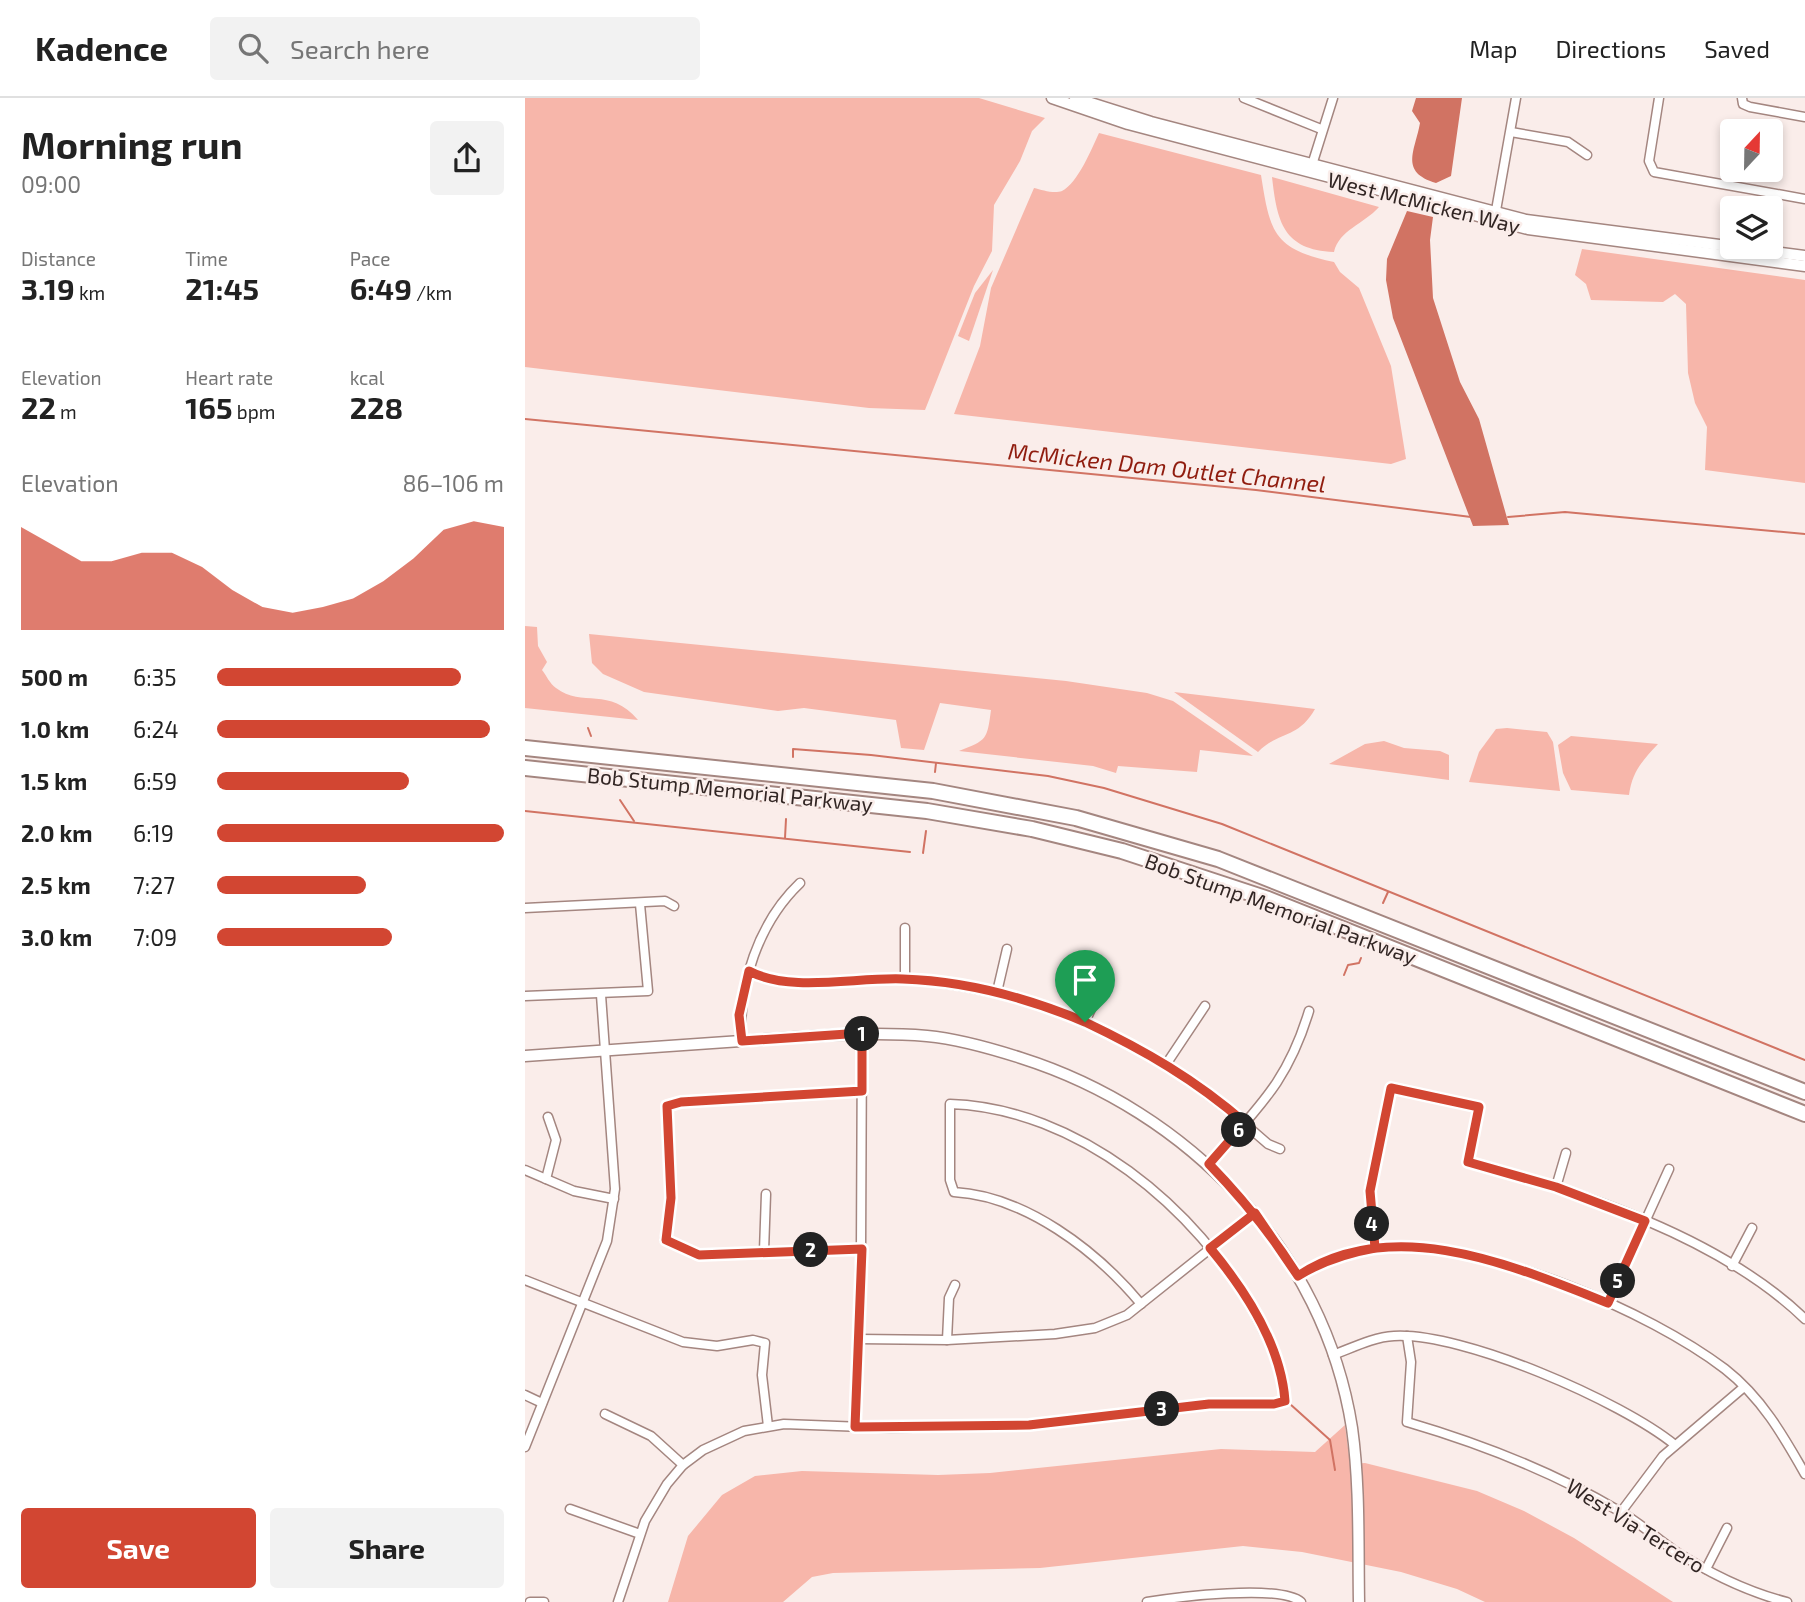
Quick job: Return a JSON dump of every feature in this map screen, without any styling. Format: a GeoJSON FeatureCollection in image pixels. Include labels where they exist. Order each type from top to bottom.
{"type":"FeatureCollection","features":[{"type":"Feature","properties":{"kind":"highway","name":"Bob Stump Memorial Parkway"},"geometry":{"type":"LineString","coordinates":[[525,748],[933,791],[989,800],[1114,828],[1256,872],[1805,1092]]}},
{"type":"Feature","properties":{"kind":"highway","name":"Bob Stump Memorial Parkway"},"geometry":{"type":"LineString","coordinates":[[525,768],[917,810],[1032,829],[1122,850],[1268,899],[1805,1114]]}},
{"type":"Feature","properties":{"kind":"street","name":"West McMicken Way"},"geometry":{"type":"LineString","coordinates":[[1052,98],[1128,124],[1496,215],[1805,256]]}},
{"type":"Feature","properties":{"kind":"street","name":"West McMicken Way"},"geometry":{"type":"LineString","coordinates":[[1076,98],[1311,169]]}},
{"type":"Feature","properties":{"kind":"street"},"geometry":{"type":"LineString","coordinates":[[1244,98],[1321,129]]}},
{"type":"Feature","properties":{"kind":"street"},"geometry":{"type":"LineString","coordinates":[[1311,169],[1321,129],[1333,98]]}},
{"type":"Feature","properties":{"kind":"street"},"geometry":{"type":"LineString","coordinates":[[1496,215],[1516,98]]}},
{"type":"Feature","properties":{"kind":"street"},"geometry":{"type":"LineString","coordinates":[[1659,98],[1650,167],[1658,174],[1805,199]]}},
{"type":"Feature","properties":{"kind":"street"},"geometry":{"type":"LineString","coordinates":[[1742,101],[1805,117]]}},
{"type":"Feature","properties":{"kind":"street"},"geometry":{"type":"LineString","coordinates":[[1511,132],[1568,142],[1587,155]]}},
{"type":"Feature","properties":{"kind":"street","name":"West McMicken Way"},"geometry":{"type":"LineString","coordinates":[[1496,215],[1548,233],[1805,266]]}},
{"type":"Feature","properties":{"kind":"street"},"geometry":{"type":"LineString","coordinates":[[742,1041],[739,1015],[749,971],[772,918],[785,898],[800,883]]}},
{"type":"Feature","properties":{"kind":"street"},"geometry":{"type":"LineString","coordinates":[[525,908],[665,901],[674,906]]}},
{"type":"Feature","properties":{"kind":"street"},"geometry":{"type":"LineString","coordinates":[[525,996],[648,991],[640,904]]}},
{"type":"Feature","properties":{"kind":"street"},"geometry":{"type":"LineString","coordinates":[[905,928],[905,979]]}},
{"type":"Feature","properties":{"kind":"street"},"geometry":{"type":"LineString","coordinates":[[997,992],[1007,949]]}},
{"type":"Feature","properties":{"kind":"street"},"geometry":{"type":"LineString","coordinates":[[749,971],[778,982],[905,979],[997,992],[1085,1022],[1167,1063],[1204,1089],[1268,1144],[1280,1149]]}},
{"type":"Feature","properties":{"kind":"street"},"geometry":{"type":"LineString","coordinates":[[1085,1022],[1107,974]]}},
{"type":"Feature","properties":{"kind":"street"},"geometry":{"type":"LineString","coordinates":[[525,1447],[607,1241],[614,1199],[601,995]]}},
{"type":"Feature","properties":{"kind":"street"},"geometry":{"type":"LineString","coordinates":[[1167,1063],[1205,1006]]}},
{"type":"Feature","properties":{"kind":"street"},"geometry":{"type":"LineString","coordinates":[[1209,1164],[1268,1099],[1287,1071],[1309,1011]]}},
{"type":"Feature","properties":{"kind":"street"},"geometry":{"type":"LineString","coordinates":[[855,1427],[862,1249],[862,1033]]}},
{"type":"Feature","properties":{"kind":"street"},"geometry":{"type":"LineString","coordinates":[[525,1056],[862,1033],[929,1037],[968,1043],[1075,1076],[1142,1114],[1209,1164],[1255,1213],[1298,1276],[1333,1355],[1352,1430],[1359,1602]]}},
{"type":"Feature","properties":{"kind":"street"},"geometry":{"type":"LineString","coordinates":[[1375,1248],[1370,1191],[1391,1088],[1479,1107],[1468,1162],[1556,1187],[1645,1221],[1732,1266],[1805,1319]]}},
{"type":"Feature","properties":{"kind":"street"},"geometry":{"type":"LineString","coordinates":[[862,1091],[681,1102],[667,1106],[671,1198],[666,1240],[699,1255],[862,1249]]}},
{"type":"Feature","properties":{"kind":"street"},"geometry":{"type":"LineString","coordinates":[[618,1602],[640,1534],[655,1501],[684,1465],[703,1450],[726,1439],[768,1426],[1029,1425],[1209,1404],[1274,1404],[1285,1401],[1284,1382],[1271,1344],[1244,1293],[1210,1248],[1137,1178],[1099,1152],[1022,1117],[995,1109],[950,1104],[950,1180],[954,1192],[973,1193],[1032,1216],[1083,1249],[1126,1286],[1141,1304]]}},
{"type":"Feature","properties":{"kind":"street"},"geometry":{"type":"LineString","coordinates":[[546,1178],[556,1140],[548,1117]]}},
{"type":"Feature","properties":{"kind":"street"},"geometry":{"type":"LineString","coordinates":[[1556,1187],[1566,1153]]}},
{"type":"Feature","properties":{"kind":"street"},"geometry":{"type":"LineString","coordinates":[[1608,1303],[1669,1169]]}},
{"type":"Feature","properties":{"kind":"street"},"geometry":{"type":"LineString","coordinates":[[525,1170],[594,1197],[614,1199]]}},
{"type":"Feature","properties":{"kind":"street"},"geometry":{"type":"LineString","coordinates":[[764,1251],[766,1194]]}},
{"type":"Feature","properties":{"kind":"street"},"geometry":{"type":"LineString","coordinates":[[858,1339],[947,1340],[1055,1334],[1095,1328],[1127,1315],[1255,1213]]}},
{"type":"Feature","properties":{"kind":"street"},"geometry":{"type":"LineString","coordinates":[[1732,1266],[1752,1228]]}},
{"type":"Feature","properties":{"kind":"street"},"geometry":{"type":"LineString","coordinates":[[1298,1276],[1315,1265],[1375,1248],[1437,1250],[1481,1259],[1608,1303],[1702,1353],[1744,1387],[1775,1423],[1805,1474]]}},
{"type":"Feature","properties":{"kind":"street"},"geometry":{"type":"LineString","coordinates":[[525,1280],[683,1342],[717,1346],[753,1340],[765,1343],[762,1375],[768,1426]]}},
{"type":"Feature","properties":{"kind":"street"},"geometry":{"type":"LineString","coordinates":[[947,1340],[949,1298],[955,1285]]}},
{"type":"Feature","properties":{"kind":"street"},"geometry":{"type":"LineString","coordinates":[[1333,1355],[1392,1336],[1455,1344],[1539,1372],[1613,1406],[1655,1429],[1675,1445]]}},
{"type":"Feature","properties":{"kind":"street","name":"West Via Tercero"},"geometry":{"type":"LineString","coordinates":[[1407,1336],[1411,1363],[1407,1422],[1517,1459],[1560,1478],[1621,1512],[1706,1569],[1745,1588],[1787,1602]]}},
{"type":"Feature","properties":{"kind":"street"},"geometry":{"type":"LineString","coordinates":[[1621,1512],[1645,1477],[1675,1445],[1744,1387]]}},
{"type":"Feature","properties":{"kind":"street"},"geometry":{"type":"LineString","coordinates":[[525,1395],[543,1403]]}},
{"type":"Feature","properties":{"kind":"street"},"geometry":{"type":"LineString","coordinates":[[605,1414],[651,1436],[684,1465]]}},
{"type":"Feature","properties":{"kind":"street"},"geometry":{"type":"LineString","coordinates":[[570,1509],[640,1534]]}},
{"type":"Feature","properties":{"kind":"street"},"geometry":{"type":"LineString","coordinates":[[1706,1569],[1727,1528]]}},
{"type":"Feature","properties":{"kind":"street"},"geometry":{"type":"LineString","coordinates":[[1147,1602],[1244,1592],[1300,1601]]}},
{"type":"Feature","properties":{"kind":"street"},"geometry":{"type":"LineString","coordinates":[[530,1602],[544,1602]]}},
{"type":"Feature","properties":{"kind":"shaded area"},"geometry":{"type":"Polygon","coordinates":[[[525,98],[979,98],[1045,118],[1032,131],[1020,161],[994,205],[992,251],[974,286],[925,410],[869,408],[525,367],[525,98]]]}},
{"type":"Feature","properties":{"kind":"shaded area"},"geometry":{"type":"Polygon","coordinates":[[[1416,98],[1462,98],[1451,176],[1436,183],[1424,178],[1413,167],[1413,151],[1420,123],[1412,111],[1416,98]]]}},
{"type":"Feature","properties":{"kind":"shaded area"},"geometry":{"type":"Polygon","coordinates":[[[1099,133],[1261,175],[1268,211],[1278,235],[1298,251],[1334,262],[1340,272],[1359,288],[1391,366],[1406,459],[1391,464],[954,414],[980,346],[991,288],[1034,188],[1055,192],[1068,187],[1084,165],[1099,133]]]}},
{"type":"Feature","properties":{"kind":"shaded area"},"geometry":{"type":"Polygon","coordinates":[[[1272,177],[1379,207],[1341,238],[1334,252],[1317,250],[1303,246],[1286,230],[1280,220],[1272,177]]]}},
{"type":"Feature","properties":{"kind":"shaded area"},"geometry":{"type":"Polygon","coordinates":[[[1407,211],[1433,217],[1430,240],[1433,298],[1460,382],[1479,419],[1509,525],[1473,526],[1393,318],[1386,280],[1387,259],[1407,211]]]}},
{"type":"Feature","properties":{"kind":"shaded area"},"geometry":{"type":"Polygon","coordinates":[[[1582,249],[1805,280],[1805,483],[1705,470],[1707,427],[1695,403],[1688,373],[1686,304],[1675,294],[1663,302],[1591,300],[1586,284],[1575,275],[1582,249]]]}},
{"type":"Feature","properties":{"kind":"shaded area"},"geometry":{"type":"Polygon","coordinates":[[[993,270],[969,341],[958,336],[975,293],[993,270]]]}},
{"type":"Feature","properties":{"kind":"shaded area"},"geometry":{"type":"Polygon","coordinates":[[[525,626],[537,627],[538,646],[547,662],[542,670],[554,686],[576,697],[617,703],[638,720],[525,708],[525,626]]]}},
{"type":"Feature","properties":{"kind":"shaded area"},"geometry":{"type":"Polygon","coordinates":[[[589,634],[1066,681],[1147,693],[1173,701],[1253,756],[1200,750],[1197,772],[1118,766],[1116,773],[1093,766],[959,751],[984,738],[991,710],[940,703],[924,750],[901,748],[896,720],[804,708],[778,711],[644,692],[603,674],[592,663],[589,634]]]}},
{"type":"Feature","properties":{"kind":"shaded area"},"geometry":{"type":"Polygon","coordinates":[[[1174,692],[1315,709],[1302,726],[1274,740],[1258,752],[1174,692]]]}},
{"type":"Feature","properties":{"kind":"shaded area"},"geometry":{"type":"Polygon","coordinates":[[[1496,729],[1547,732],[1553,742],[1560,791],[1469,782],[1479,752],[1496,729]]]}},
{"type":"Feature","properties":{"kind":"shaded area"},"geometry":{"type":"Polygon","coordinates":[[[1571,736],[1658,744],[1639,767],[1629,795],[1571,790],[1563,773],[1558,745],[1571,736]]]}},
{"type":"Feature","properties":{"kind":"shaded area"},"geometry":{"type":"Polygon","coordinates":[[[1384,741],[1404,748],[1440,751],[1449,755],[1449,780],[1329,764],[1365,744],[1384,741]]]}},
{"type":"Feature","properties":{"kind":"shaded area"},"geometry":{"type":"Polygon","coordinates":[[[1345,1425],[1350,1464],[1365,1463],[1477,1491],[1524,1511],[1574,1538],[1673,1602],[1485,1602],[1457,1589],[1401,1572],[1302,1552],[1243,1546],[1040,1568],[833,1573],[812,1577],[783,1602],[668,1602],[688,1536],[722,1495],[755,1476],[802,1471],[938,1475],[990,1473],[1221,1449],[1315,1452],[1345,1425]]]}},
{"type":"Feature","properties":{"kind":"waterway","name":"McMicken Dam Outlet Channel"},"geometry":{"type":"LineString","coordinates":[[525,419],[1256,490],[1471,517]]}},
{"type":"Feature","properties":{"kind":"waterway","name":"McMicken Dam Outlet Channel"},"geometry":{"type":"LineString","coordinates":[[1508,517],[1565,512],[1805,534]]}},
{"type":"Feature","properties":{"kind":"waterway"},"geometry":{"type":"LineString","coordinates":[[588,728],[591,736]]}},
{"type":"Feature","properties":{"kind":"waterway"},"geometry":{"type":"LineString","coordinates":[[793,757],[793,749],[871,755],[1048,776],[1104,788],[1222,824],[1805,1060]]}},
{"type":"Feature","properties":{"kind":"waterway"},"geometry":{"type":"LineString","coordinates":[[935,772],[936,763]]}},
{"type":"Feature","properties":{"kind":"waterway"},"geometry":{"type":"LineString","coordinates":[[620,800],[634,821]]}},
{"type":"Feature","properties":{"kind":"waterway"},"geometry":{"type":"LineString","coordinates":[[525,811],[910,852]]}},
{"type":"Feature","properties":{"kind":"waterway"},"geometry":{"type":"LineString","coordinates":[[785,838],[786,819]]}},
{"type":"Feature","properties":{"kind":"waterway"},"geometry":{"type":"LineString","coordinates":[[923,853],[926,831]]}},
{"type":"Feature","properties":{"kind":"waterway"},"geometry":{"type":"LineString","coordinates":[[1383,903],[1388,892]]}},
{"type":"Feature","properties":{"kind":"waterway"},"geometry":{"type":"LineString","coordinates":[[1344,975],[1348,965],[1359,963],[1361,958]]}},
{"type":"Feature","properties":{"kind":"waterway"},"geometry":{"type":"LineString","coordinates":[[1290,1404],[1330,1440],[1335,1470]]}},
{"type":"Feature","properties":{"kind":"route"},"geometry":{"type":"LineString","coordinates":[[1085,1022],[997,992],[947,984],[905,979],[778,982],[749,971],[739,1015],[742,1041],[862,1033],[862,1091],[681,1102],[667,1106],[671,1198],[666,1240],[699,1255],[720,1256],[764,1251],[862,1249],[855,1427],[972,1428],[1029,1425],[1209,1404],[1274,1404],[1285,1401],[1284,1382],[1271,1344],[1244,1293],[1210,1248],[1255,1213],[1298,1276],[1315,1265],[1375,1248],[1370,1191],[1391,1088],[1479,1107],[1468,1162],[1556,1187],[1645,1221],[1608,1303],[1481,1259],[1416,1248],[1375,1248],[1350,1253],[1315,1265],[1298,1276],[1277,1242],[1255,1213],[1209,1164],[1245,1123],[1167,1063],[1085,1022]]}}]}
